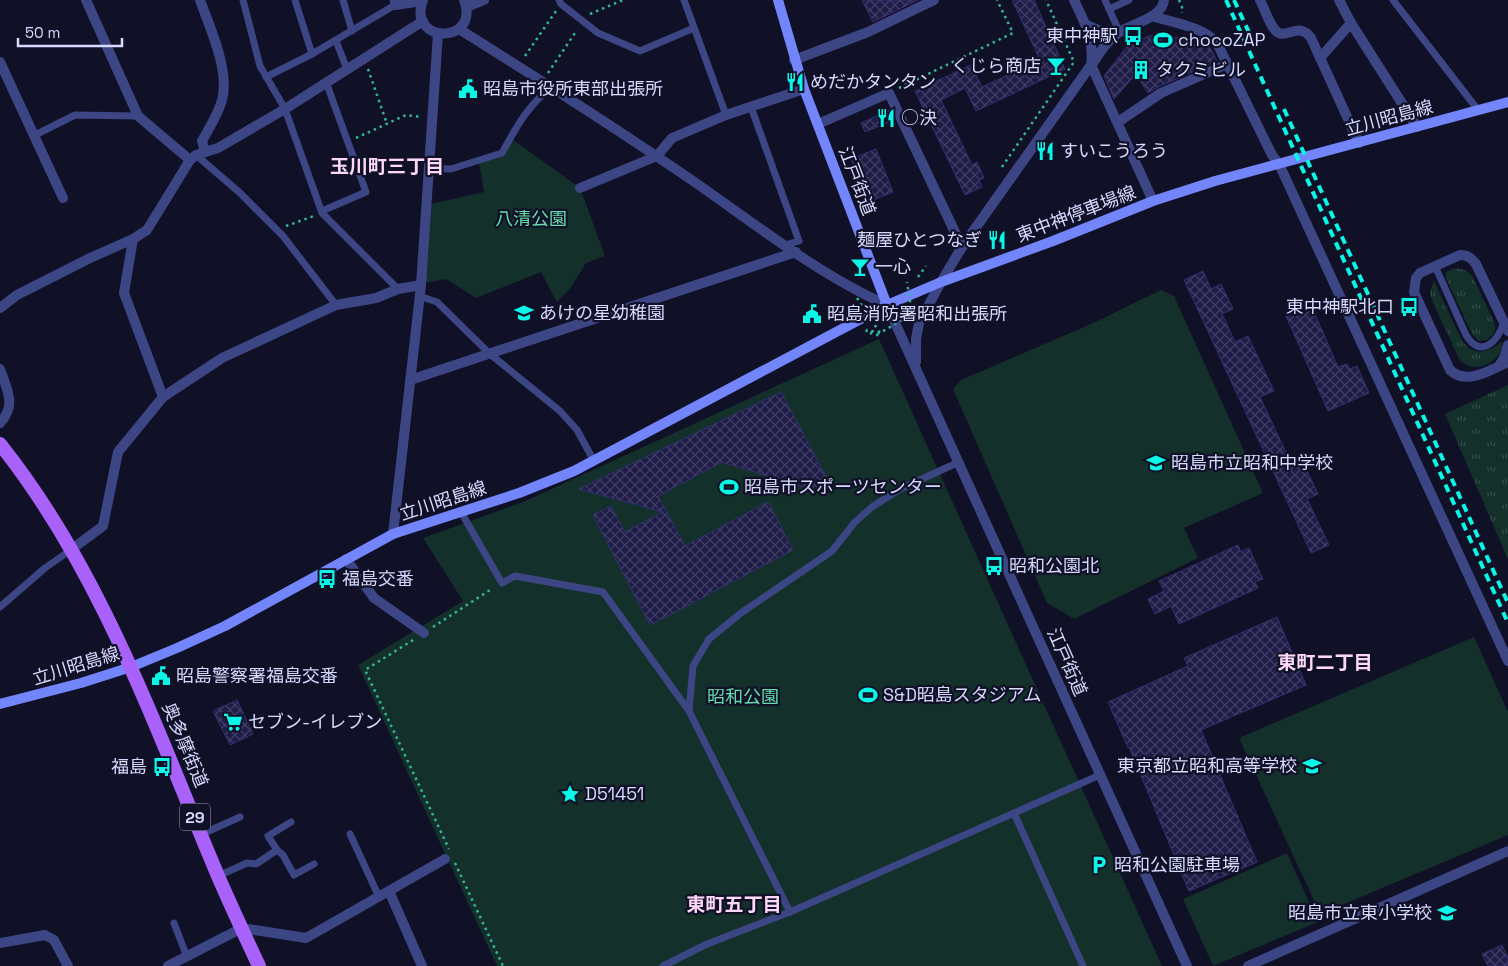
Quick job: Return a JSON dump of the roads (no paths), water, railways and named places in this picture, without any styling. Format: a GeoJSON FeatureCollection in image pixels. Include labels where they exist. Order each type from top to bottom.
{"type":"FeatureCollection","features":[{"type":"Feature","properties":{"kind":"main road","name":"江戸街道"},"geometry":{"type":"LineString","coordinates":[[778,0],[804,89],[888,305]]}},
{"type":"Feature","properties":{"kind":"main road","name":"立川昭島線"},"geometry":{"type":"LineString","coordinates":[[1279,164],[1508,102]]}},
{"type":"Feature","properties":{"kind":"main road","name":"東中神停車場線"},"geometry":{"type":"LineString","coordinates":[[888,305],[941,282],[1053,241],[1153,201],[1215,181],[1279,164]]}},
{"type":"Feature","properties":{"kind":"main road","name":"立川昭島線"},"geometry":{"type":"LineString","coordinates":[[0,704],[81,683],[131,667],[225,626],[393,534],[539,486],[594,461],[888,305]]}},
{"type":"Feature","properties":{"kind":"main road","name":"奥多摩街道"},"geometry":{"type":"LineString","coordinates":[[0,444],[5,460],[38,493],[72,549],[131,667],[160,732],[218,876],[259,966]]}},
{"type":"Feature","properties":{"kind":"street"},"geometry":{"type":"LineString","coordinates":[[86,0],[138,116],[197,156]]}},
{"type":"Feature","properties":{"kind":"street"},"geometry":{"type":"LineString","coordinates":[[0,308],[17,295],[90,258],[133,239],[147,230],[197,156],[202,141],[217,115],[222,100],[225,74],[200,0]]}},
{"type":"Feature","properties":{"kind":"street"},"geometry":{"type":"LineString","coordinates":[[394,2],[423,1],[420,8],[423,21],[427,27],[438,34],[446,34],[459,29],[466,19],[466,3],[484,0]]}},
{"type":"Feature","properties":{"kind":"street"},"geometry":{"type":"LineString","coordinates":[[794,60],[868,32],[934,0]]}},
{"type":"Feature","properties":{"kind":"street"},"geometry":{"type":"LineString","coordinates":[[1074,0],[1092,41],[1092,65],[1153,201]]}},
{"type":"Feature","properties":{"kind":"street"},"geometry":{"type":"LineString","coordinates":[[1085,24],[1099,31],[1108,33],[1119,32],[1160,11],[1164,5],[1164,0]]}},
{"type":"Feature","properties":{"kind":"street"},"geometry":{"type":"LineString","coordinates":[[1260,0],[1274,30],[1284,34],[1302,30],[1307,32],[1359,143]]}},
{"type":"Feature","properties":{"kind":"street"},"geometry":{"type":"LineString","coordinates":[[1352,0],[1341,4],[1417,127]]}},
{"type":"Feature","properties":{"kind":"street"},"geometry":{"type":"LineString","coordinates":[[1152,16],[1211,36],[1218,43],[1272,155],[1279,164],[1508,661]]}},
{"type":"Feature","properties":{"kind":"street"},"geometry":{"type":"LineString","coordinates":[[197,156],[218,148],[284,109],[423,21]]}},
{"type":"Feature","properties":{"kind":"street"},"geometry":{"type":"LineString","coordinates":[[1320,58],[1351,23]]}},
{"type":"Feature","properties":{"kind":"street"},"geometry":{"type":"LineString","coordinates":[[459,29],[657,156],[796,252],[860,293],[888,305]]}},
{"type":"Feature","properties":{"kind":"street","name":"江戸街道"},"geometry":{"type":"LineString","coordinates":[[916,371],[915,355],[919,323],[941,282],[962,248],[1100,51],[1119,32]]}},
{"type":"Feature","properties":{"kind":"street"},"geometry":{"type":"LineString","coordinates":[[393,534],[420,285],[438,34]]}},
{"type":"Feature","properties":{"kind":"street"},"geometry":{"type":"LineString","coordinates":[[0,62],[62,198]]}},
{"type":"Feature","properties":{"kind":"street"},"geometry":{"type":"LineString","coordinates":[[1118,122],[1161,93],[1227,64]]}},
{"type":"Feature","properties":{"kind":"street"},"geometry":{"type":"LineString","coordinates":[[580,188],[657,156],[672,138],[726,115],[804,89]]}},
{"type":"Feature","properties":{"kind":"street"},"geometry":{"type":"LineString","coordinates":[[818,124],[894,91],[962,248]]}},
{"type":"Feature","properties":{"kind":"street"},"geometry":{"type":"LineString","coordinates":[[133,239],[124,293],[163,397]]}},
{"type":"Feature","properties":{"kind":"street"},"geometry":{"type":"LineString","coordinates":[[410,380],[796,252]]}},
{"type":"Feature","properties":{"kind":"street"},"geometry":{"type":"LineString","coordinates":[[1506,327],[1476,264],[1466,255],[1460,255],[1434,266],[1420,273],[1416,278],[1414,292],[1454,375],[1467,378],[1503,364],[1508,345]]}},
{"type":"Feature","properties":{"kind":"street"},"geometry":{"type":"LineString","coordinates":[[72,549],[103,526],[118,452],[163,397],[222,358],[336,305],[376,298],[398,289],[420,285]]}},
{"type":"Feature","properties":{"kind":"street","name":"江戸街道"},"geometry":{"type":"LineString","coordinates":[[888,305],[916,371],[1187,966]]}},
{"type":"Feature","properties":{"kind":"street"},"geometry":{"type":"LineString","coordinates":[[0,369],[9,398],[10,408],[0,423]]}},
{"type":"Feature","properties":{"kind":"street"},"geometry":{"type":"LineString","coordinates":[[346,559],[374,598],[424,633]]}},
{"type":"Feature","properties":{"kind":"street"},"geometry":{"type":"LineString","coordinates":[[1248,966],[1508,851]]}},
{"type":"Feature","properties":{"kind":"street"},"geometry":{"type":"LineString","coordinates":[[168,966],[242,928],[306,938],[446,859]]}},
{"type":"Feature","properties":{"kind":"street"},"geometry":{"type":"LineString","coordinates":[[389,891],[422,966]]}},
{"type":"Feature","properties":{"kind":"street"},"geometry":{"type":"LineString","coordinates":[[0,944],[45,935],[54,940],[68,966]]}},
{"type":"Feature","properties":{"kind":"lane"},"geometry":{"type":"LineString","coordinates":[[243,0],[260,66],[284,109],[322,212],[398,289]]}},
{"type":"Feature","properties":{"kind":"lane"},"geometry":{"type":"LineString","coordinates":[[295,0],[312,54]]}},
{"type":"Feature","properties":{"kind":"lane"},"geometry":{"type":"LineString","coordinates":[[343,0],[352,31]]}},
{"type":"Feature","properties":{"kind":"lane"},"geometry":{"type":"LineString","coordinates":[[684,0],[726,115]]}},
{"type":"Feature","properties":{"kind":"lane"},"geometry":{"type":"LineString","coordinates":[[1105,0],[1119,32]]}},
{"type":"Feature","properties":{"kind":"lane"},"geometry":{"type":"LineString","coordinates":[[1109,9],[1129,0]]}},
{"type":"Feature","properties":{"kind":"lane"},"geometry":{"type":"LineString","coordinates":[[1393,0],[1478,110]]}},
{"type":"Feature","properties":{"kind":"lane"},"geometry":{"type":"LineString","coordinates":[[266,77],[336,41],[394,2]]}},
{"type":"Feature","properties":{"kind":"lane"},"geometry":{"type":"LineString","coordinates":[[560,2],[598,33],[640,51],[694,28]]}},
{"type":"Feature","properties":{"kind":"lane"},"geometry":{"type":"LineString","coordinates":[[336,41],[347,69]]}},
{"type":"Feature","properties":{"kind":"lane"},"geometry":{"type":"LineString","coordinates":[[322,212],[366,192],[326,82]]}},
{"type":"Feature","properties":{"kind":"lane"},"geometry":{"type":"LineString","coordinates":[[429,168],[451,169],[502,153],[534,101],[551,87]]}},
{"type":"Feature","properties":{"kind":"lane"},"geometry":{"type":"LineString","coordinates":[[751,107],[798,241],[785,244]]}},
{"type":"Feature","properties":{"kind":"lane"},"geometry":{"type":"LineString","coordinates":[[35,136],[75,115],[138,116]]}},
{"type":"Feature","properties":{"kind":"lane"},"geometry":{"type":"LineString","coordinates":[[197,156],[239,192],[276,230],[336,305]]}},
{"type":"Feature","properties":{"kind":"lane"},"geometry":{"type":"LineString","coordinates":[[1434,266],[1466,336],[1473,344],[1489,346],[1506,327]]}},
{"type":"Feature","properties":{"kind":"lane"},"geometry":{"type":"LineString","coordinates":[[419,296],[437,302],[490,354],[560,411],[577,430],[594,461]]}},
{"type":"Feature","properties":{"kind":"lane"},"geometry":{"type":"LineString","coordinates":[[689,711],[693,666],[709,639],[741,613],[832,551],[855,522],[872,507],[900,489],[959,462]]}},
{"type":"Feature","properties":{"kind":"lane"},"geometry":{"type":"LineString","coordinates":[[461,512],[502,583],[515,576],[603,592],[689,711],[790,912]]}},
{"type":"Feature","properties":{"kind":"lane"},"geometry":{"type":"LineString","coordinates":[[0,607],[44,568],[72,549]]}},
{"type":"Feature","properties":{"kind":"lane"},"geometry":{"type":"LineString","coordinates":[[663,966],[707,944],[790,912],[1100,775]]}},
{"type":"Feature","properties":{"kind":"lane"},"geometry":{"type":"LineString","coordinates":[[1014,813],[1083,966]]}},
{"type":"Feature","properties":{"kind":"lane"},"geometry":{"type":"LineString","coordinates":[[202,834],[240,817]]}},
{"type":"Feature","properties":{"kind":"lane"},"geometry":{"type":"LineString","coordinates":[[291,822],[268,836],[277,850],[283,855],[294,875],[314,864]]}},
{"type":"Feature","properties":{"kind":"lane"},"geometry":{"type":"LineString","coordinates":[[350,834],[379,896]]}},
{"type":"Feature","properties":{"kind":"lane"},"geometry":{"type":"LineString","coordinates":[[218,876],[247,863],[256,864],[277,850]]}},
{"type":"Feature","properties":{"kind":"lane"},"geometry":{"type":"LineString","coordinates":[[174,923],[187,956]]}},
{"type":"Feature","properties":{"kind":"railway"},"geometry":{"type":"LineString","coordinates":[[1226,0],[1508,623]]}},
{"type":"Feature","properties":{"kind":"railway"},"geometry":{"type":"LineString","coordinates":[[1234,0],[1252,39]]}},
{"type":"Feature","properties":{"kind":"railway"},"geometry":{"type":"LineString","coordinates":[[1284,109],[1508,603]]}},
{"type":"Feature","properties":{"kind":"place","name":"東中神駅"},"geometry":{"type":"Point","coordinates":[1133,36]}},
{"type":"Feature","properties":{"kind":"place","name":"chocoZAP"},"geometry":{"type":"Point","coordinates":[1163,40]}},
{"type":"Feature","properties":{"kind":"place","name":"くじら商店"},"geometry":{"type":"Point","coordinates":[1056,66]}},
{"type":"Feature","properties":{"kind":"place","name":"タクミビル"},"geometry":{"type":"Point","coordinates":[1141,70]}},
{"type":"Feature","properties":{"kind":"place","name":"めだかタンタン"},"geometry":{"type":"Point","coordinates":[795,82]}},
{"type":"Feature","properties":{"kind":"place","name":"昭島市役所東部出張所"},"geometry":{"type":"Point","coordinates":[468,89]}},
{"type":"Feature","properties":{"kind":"place","name":"○決"},"geometry":{"type":"Point","coordinates":[886,118]}},
{"type":"Feature","properties":{"kind":"place","name":"すいこうろう"},"geometry":{"type":"Point","coordinates":[1045,151]}},
{"type":"Feature","properties":{"kind":"place","name":"麺屋ひとつなぎ"},"geometry":{"type":"Point","coordinates":[997,240]}},
{"type":"Feature","properties":{"kind":"place","name":"一心"},"geometry":{"type":"Point","coordinates":[860,267]}},
{"type":"Feature","properties":{"kind":"place","name":"東中神駅北口"},"geometry":{"type":"Point","coordinates":[1409,307]}},
{"type":"Feature","properties":{"kind":"place","name":"あけの星幼稚園"},"geometry":{"type":"Point","coordinates":[524,313]}},
{"type":"Feature","properties":{"kind":"place","name":"昭島消防署昭和出張所"},"geometry":{"type":"Point","coordinates":[812,314]}},
{"type":"Feature","properties":{"kind":"place","name":"昭島市立昭和中学校"},"geometry":{"type":"Point","coordinates":[1156,463]}},
{"type":"Feature","properties":{"kind":"place","name":"昭島市スポーツセンター"},"geometry":{"type":"Point","coordinates":[729,487]}},
{"type":"Feature","properties":{"kind":"place","name":"昭和公園北"},"geometry":{"type":"Point","coordinates":[994,566]}},
{"type":"Feature","properties":{"kind":"place","name":"福島交番"},"geometry":{"type":"Point","coordinates":[327,579]}},
{"type":"Feature","properties":{"kind":"place","name":"昭島警察署福島交番"},"geometry":{"type":"Point","coordinates":[161,676]}},
{"type":"Feature","properties":{"kind":"place","name":"S&D昭島スタジアム"},"geometry":{"type":"Point","coordinates":[868,695]}},
{"type":"Feature","properties":{"kind":"place","name":"セブン-イレブン"},"geometry":{"type":"Point","coordinates":[233,722]}},
{"type":"Feature","properties":{"kind":"place","name":"東京都立昭和高等学校"},"geometry":{"type":"Point","coordinates":[1312,766]}},
{"type":"Feature","properties":{"kind":"place","name":"福島"},"geometry":{"type":"Point","coordinates":[162,767]}},
{"type":"Feature","properties":{"kind":"place","name":"D51451"},"geometry":{"type":"Point","coordinates":[570,794]}},
{"type":"Feature","properties":{"kind":"place","name":"昭和公園駐車場"},"geometry":{"type":"Point","coordinates":[1099,865]}},
{"type":"Feature","properties":{"kind":"place","name":"昭島市立東小学校"},"geometry":{"type":"Point","coordinates":[1447,913]}},
{"type":"Feature","properties":{"kind":"district","name":"玉川町三丁目"},"geometry":{"type":"Point","coordinates":[387,166]}},
{"type":"Feature","properties":{"kind":"district","name":"東町二丁目"},"geometry":{"type":"Point","coordinates":[1325,662]}},
{"type":"Feature","properties":{"kind":"district","name":"東町五丁目"},"geometry":{"type":"Point","coordinates":[734,904]}},
{"type":"Feature","properties":{"kind":"park label","name":"八清公園"},"geometry":{"type":"Point","coordinates":[531,219]}},
{"type":"Feature","properties":{"kind":"park label","name":"昭和公園"},"geometry":{"type":"Point","coordinates":[743,697]}}]}
